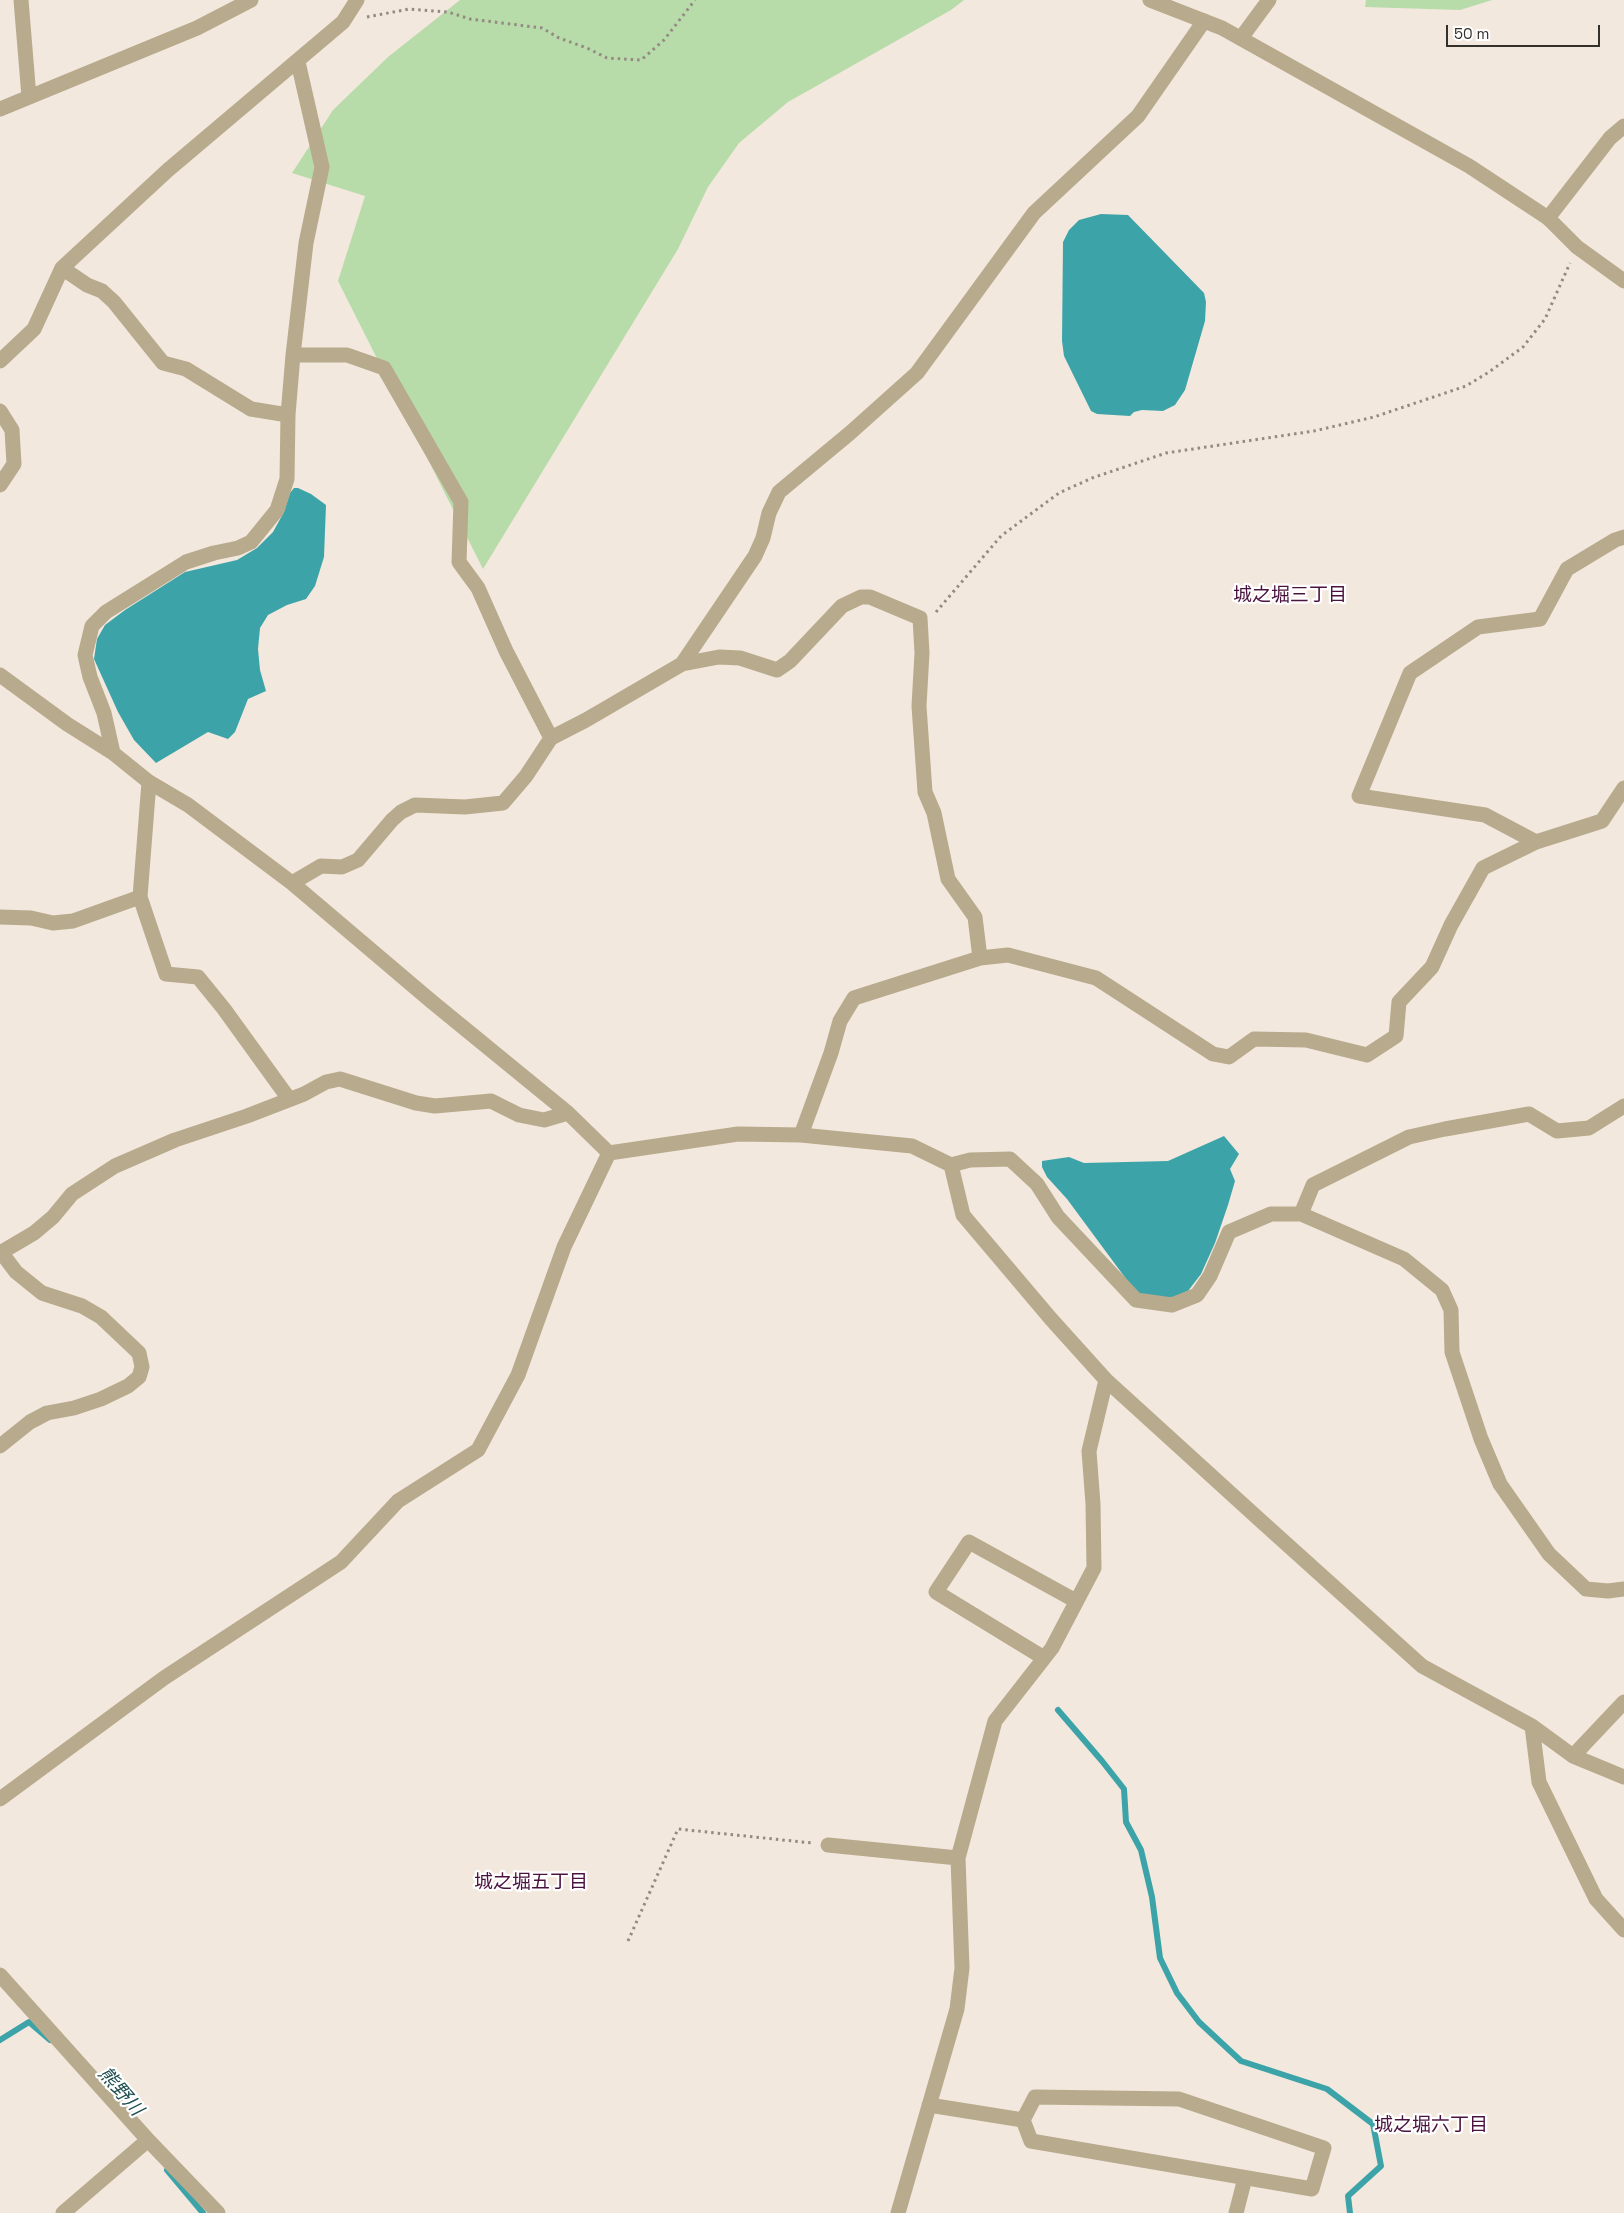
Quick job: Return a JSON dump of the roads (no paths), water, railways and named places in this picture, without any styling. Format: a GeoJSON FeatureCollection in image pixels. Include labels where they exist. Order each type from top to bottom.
{"type":"FeatureCollection","features":[{"type":"Feature","properties":{"kind":"street"},"geometry":{"type":"LineString","coordinates":[[21,0],[29,97]]}},
{"type":"Feature","properties":{"kind":"street"},"geometry":{"type":"LineString","coordinates":[[0,109],[197,28],[251,0]]}},
{"type":"Feature","properties":{"kind":"street"},"geometry":{"type":"LineString","coordinates":[[0,361],[34,329],[62,268],[168,170],[343,22],[358,0]]}},
{"type":"Feature","properties":{"kind":"street"},"geometry":{"type":"LineString","coordinates":[[1150,0],[1241,38],[1468,166],[1548,218],[1577,247],[1624,281]]}},
{"type":"Feature","properties":{"kind":"street"},"geometry":{"type":"LineString","coordinates":[[1241,38],[1269,0]]}},
{"type":"Feature","properties":{"kind":"street"},"geometry":{"type":"LineString","coordinates":[[682,664],[755,556],[763,538],[769,513],[779,492],[850,433],[917,373],[984,278],[1034,214],[1138,116],[1204,21]]}},
{"type":"Feature","properties":{"kind":"street"},"geometry":{"type":"LineString","coordinates":[[113,753],[104,712],[90,677],[85,655],[92,626],[106,612],[186,562],[214,552],[238,548],[251,542],[277,510],[287,479],[288,415],[293,354],[306,244],[322,168],[298,62]]}},
{"type":"Feature","properties":{"kind":"street"},"geometry":{"type":"LineString","coordinates":[[1548,218],[1610,138],[1624,126]]}},
{"type":"Feature","properties":{"kind":"street"},"geometry":{"type":"LineString","coordinates":[[62,268],[88,285],[102,291],[114,302],[163,363],[186,369],[251,409],[288,415]]}},
{"type":"Feature","properties":{"kind":"street"},"geometry":{"type":"LineString","coordinates":[[293,354],[347,355],[384,368],[461,502],[460,562],[478,588],[506,651],[551,738]]}},
{"type":"Feature","properties":{"kind":"street"},"geometry":{"type":"LineString","coordinates":[[0,411],[12,430],[14,464],[0,485]]}},
{"type":"Feature","properties":{"kind":"street"},"geometry":{"type":"LineString","coordinates":[[1536,842],[1485,815],[1359,796],[1410,673],[1478,627],[1540,619],[1567,569],[1615,540],[1624,537]]}},
{"type":"Feature","properties":{"kind":"street"},"geometry":{"type":"LineString","coordinates":[[292,883],[321,866],[342,867],[358,860],[392,820],[401,812],[415,805],[465,807],[503,803],[526,776],[551,738],[586,720],[682,664],[719,656],[740,658],[778,670],[790,661],[842,606],[861,597],[870,596],[920,618],[922,653],[919,706],[925,792],[934,813],[948,879],[975,917],[980,958]]}},
{"type":"Feature","properties":{"kind":"street"},"geometry":{"type":"LineString","coordinates":[[0,676],[67,724],[113,753],[150,782],[188,805],[292,883],[431,1001],[568,1113],[609,1153]]}},
{"type":"Feature","properties":{"kind":"street"},"geometry":{"type":"LineString","coordinates":[[150,782],[140,897],[166,974],[198,977],[224,1009],[289,1100]]}},
{"type":"Feature","properties":{"kind":"street"},"geometry":{"type":"LineString","coordinates":[[801,1135],[831,1053],[840,1021],[854,998],[980,958],[1008,955],[1096,978],[1213,1054],[1229,1057],[1254,1039],[1306,1040],[1367,1055],[1396,1036],[1399,1002],[1432,967],[1451,925],[1483,868],[1536,842],[1602,821],[1624,788]]}},
{"type":"Feature","properties":{"kind":"street"},"geometry":{"type":"LineString","coordinates":[[0,917],[31,918],[53,923],[73,921],[106,911],[140,897]]}},
{"type":"Feature","properties":{"kind":"street"},"geometry":{"type":"LineString","coordinates":[[0,1446],[30,1422],[47,1413],[74,1408],[101,1399],[128,1386],[139,1377],[142,1367],[139,1353],[117,1330],[101,1317],[82,1306],[42,1293],[16,1272],[1,1253],[34,1233],[52,1217],[72,1194],[115,1166],[175,1140],[289,1100],[326,1082],[340,1079],[426,1104],[456,1105],[491,1101],[519,1115],[544,1120],[568,1113]]}},
{"type":"Feature","properties":{"kind":"street"},"geometry":{"type":"LineString","coordinates":[[1301,1214],[1313,1185],[1409,1137],[1529,1114],[1557,1132],[1589,1128],[1624,1106]]}},
{"type":"Feature","properties":{"kind":"street"},"geometry":{"type":"LineString","coordinates":[[609,1153],[738,1134],[801,1135],[912,1146],[951,1165],[970,1160],[1010,1159],[1037,1184],[1058,1217],[1136,1300],[1172,1305],[1197,1294],[1210,1276],[1229,1232],[1271,1214],[1301,1214],[1404,1259],[1442,1290],[1451,1310],[1452,1352],[1481,1439],[1500,1484],[1549,1554],[1586,1589],[1608,1591],[1624,1589]]}},
{"type":"Feature","properties":{"kind":"street"},"geometry":{"type":"LineString","coordinates":[[0,1799],[164,1678],[341,1562],[398,1501],[478,1450],[518,1375],[564,1247],[609,1153]]}},
{"type":"Feature","properties":{"kind":"street"},"geometry":{"type":"LineString","coordinates":[[951,1165],[963,1215],[1051,1319],[1106,1380],[1422,1666],[1532,1726],[1573,1756],[1624,1776]]}},
{"type":"Feature","properties":{"kind":"street"},"geometry":{"type":"LineString","coordinates":[[898,2213],[956,2009],[962,1968],[958,1858],[995,1722],[1052,1648],[1094,1568],[1093,1504],[1089,1451],[1106,1380]]}},
{"type":"Feature","properties":{"kind":"street"},"geometry":{"type":"LineString","coordinates":[[1044,1658],[936,1592],[968,1542],[1076,1601]]}},
{"type":"Feature","properties":{"kind":"street"},"geometry":{"type":"LineString","coordinates":[[1573,1756],[1624,1702]]}},
{"type":"Feature","properties":{"kind":"street"},"geometry":{"type":"LineString","coordinates":[[1532,1726],[1539,1782],[1596,1898],[1624,1930]]}},
{"type":"Feature","properties":{"kind":"street"},"geometry":{"type":"LineString","coordinates":[[828,1845],[958,1858]]}},
{"type":"Feature","properties":{"kind":"street"},"geometry":{"type":"LineString","coordinates":[[0,1975],[148,2140],[218,2213]]}},
{"type":"Feature","properties":{"kind":"street"},"geometry":{"type":"LineString","coordinates":[[1035,2096],[1178,2099],[1324,2148],[1312,2189],[1030,2141],[1023,2120],[1035,2096]]}},
{"type":"Feature","properties":{"kind":"street"},"geometry":{"type":"LineString","coordinates":[[929,2105],[1023,2120]]}},
{"type":"Feature","properties":{"kind":"street"},"geometry":{"type":"LineString","coordinates":[[64,2213],[148,2140]]}},
{"type":"Feature","properties":{"kind":"street"},"geometry":{"type":"LineString","coordinates":[[1236,2213],[1245,2178]]}},
{"type":"Feature","properties":{"kind":"water"},"geometry":{"type":"Polygon","coordinates":[[[1101,214],[1128,215],[1204,293],[1206,302],[1205,321],[1185,390],[1175,405],[1163,411],[1142,410],[1134,412],[1130,416],[1097,414],[1091,411],[1064,356],[1062,341],[1063,242],[1069,230],[1079,220],[1101,214]]]}},
{"type":"Feature","properties":{"kind":"water"},"geometry":{"type":"Polygon","coordinates":[[[294,488],[311,494],[326,505],[324,557],[315,586],[306,599],[287,605],[268,615],[260,628],[258,649],[260,670],[266,691],[248,699],[235,732],[228,739],[208,732],[156,763],[134,740],[118,712],[94,659],[97,639],[105,625],[185,572],[237,560],[257,548],[273,532],[294,488]]]}},
{"type":"Feature","properties":{"kind":"water"},"geometry":{"type":"Polygon","coordinates":[[[1224,1136],[1239,1154],[1230,1169],[1235,1181],[1228,1205],[1215,1243],[1201,1274],[1188,1291],[1176,1297],[1151,1299],[1135,1291],[1067,1199],[1047,1177],[1042,1167],[1042,1161],[1069,1157],[1084,1163],[1168,1161],[1224,1136]]]}},
{"type":"Feature","properties":{"kind":"waterway"},"geometry":{"type":"LineString","coordinates":[[1058,1710],[1124,1789],[1126,1822],[1141,1850],[1152,1897],[1160,1958],[1177,1993],[1199,2022],[1241,2061],[1327,2089],[1373,2124],[1381,2166],[1348,2196],[1350,2213]]}},
{"type":"Feature","properties":{"kind":"waterway","name":"熊野川"},"geometry":{"type":"LineString","coordinates":[[0,2040],[29,2022],[50,2040]]}},
{"type":"Feature","properties":{"kind":"waterway","name":"熊野川"},"geometry":{"type":"LineString","coordinates":[[167,2170],[203,2213]]}},
{"type":"Feature","properties":{"kind":"district","name":"城之堀三丁目"},"geometry":{"type":"Point","coordinates":[1290,596]}},
{"type":"Feature","properties":{"kind":"district","name":"城之堀五丁目"},"geometry":{"type":"Point","coordinates":[531,1883]}},
{"type":"Feature","properties":{"kind":"district","name":"城之堀六丁目"},"geometry":{"type":"Point","coordinates":[1431,2126]}}]}
